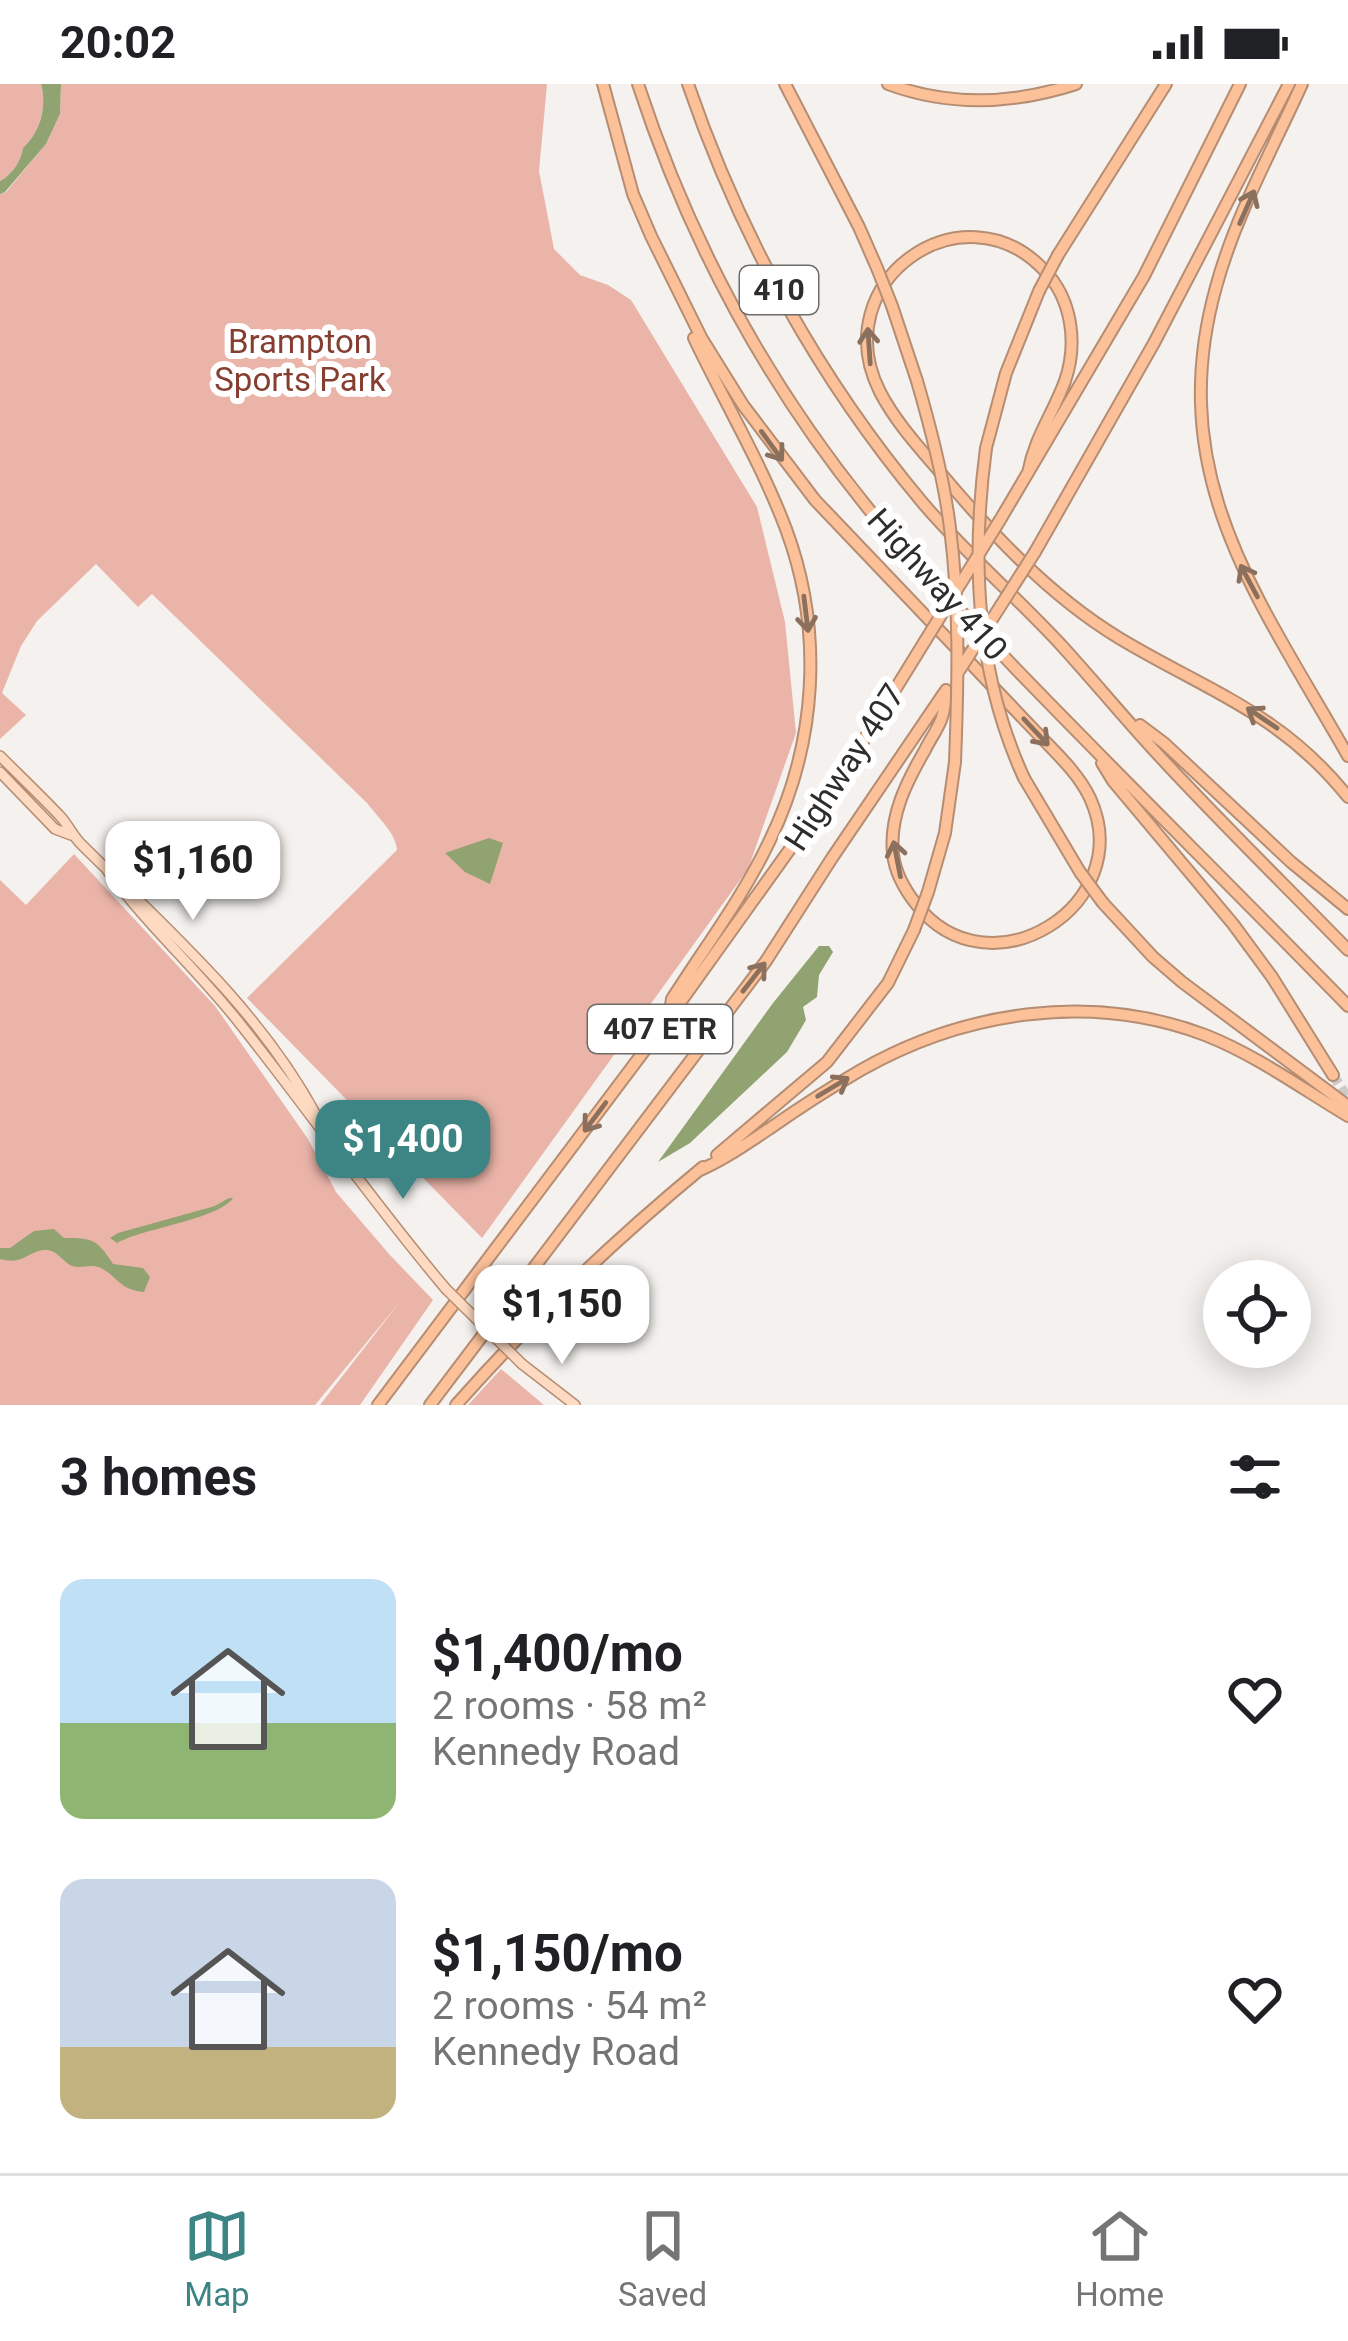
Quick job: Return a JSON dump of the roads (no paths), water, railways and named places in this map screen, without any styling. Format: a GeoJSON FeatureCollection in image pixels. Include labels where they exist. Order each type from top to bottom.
{"type":"FeatureCollection","features":[{"type":"Feature","properties":{"kind":"highway"},"geometry":{"type":"LineString","coordinates":[[603,84],[651,236],[702,339],[743,405],[777,454],[861,551],[1054,751],[1086,791],[1098,832],[1087,888],[1067,914],[1029,938],[981,942],[949,932],[922,912],[895,865],[898,805],[942,719],[946,690]]}},
{"type":"Feature","properties":{"kind":"highway","name":"Highway 410"},"geometry":{"type":"LineString","coordinates":[[638,84],[707,258],[772,372],[866,505],[915,563],[1094,750],[1348,1006]]}},
{"type":"Feature","properties":{"kind":"highway","name":"Highway 410"},"geometry":{"type":"LineString","coordinates":[[688,84],[728,190],[805,338],[926,507],[1348,950]]}},
{"type":"Feature","properties":{"kind":"highway"},"geometry":{"type":"LineString","coordinates":[[456,1405],[602,1252],[827,1062],[888,983],[914,930],[945,833],[955,762],[958,641],[954,562],[940,471],[917,381],[877,268],[785,84]]}},
{"type":"Feature","properties":{"kind":"highway"},"geometry":{"type":"LineString","coordinates":[[888,84],[943,98],[994,100],[1034,96],[1076,84]]}},
{"type":"Feature","properties":{"kind":"highway"},"geometry":{"type":"LineString","coordinates":[[1166,84],[1058,255],[1006,373],[986,448],[977,529],[979,604],[994,690],[1024,778],[1103,904],[1182,982],[1348,1106]]}},
{"type":"Feature","properties":{"kind":"highway","name":"Highway 407"},"geometry":{"type":"LineString","coordinates":[[379,1405],[669,1018],[838,782],[1144,276],[1240,84]]}},
{"type":"Feature","properties":{"kind":"highway","name":"Highway 407"},"geometry":{"type":"LineString","coordinates":[[430,1405],[766,961],[959,671],[1035,552],[1154,343],[1289,84]]}},
{"type":"Feature","properties":{"kind":"highway"},"geometry":{"type":"LineString","coordinates":[[1302,84],[1216,283],[1202,364],[1203,438],[1216,502],[1238,559],[1348,756]]}},
{"type":"Feature","properties":{"kind":"highway"},"geometry":{"type":"LineString","coordinates":[[651,236],[656,256],[787,533],[803,588],[811,657],[804,743],[784,807],[756,868],[672,999],[669,1018]]}},
{"type":"Feature","properties":{"kind":"highway"},"geometry":{"type":"LineString","coordinates":[[1028,473],[1033,448],[1065,382],[1071,333],[1064,298],[1034,261],[1005,244],[964,238],[927,247],[891,274],[875,300],[867,327],[871,372],[905,429],[957,493],[1064,599],[1123,640],[1270,722],[1318,763],[1348,797]]}},
{"type":"Feature","properties":{"kind":"highway"},"geometry":{"type":"LineString","coordinates":[[1123,712],[1348,909]]}},
{"type":"Feature","properties":{"kind":"highway"},"geometry":{"type":"LineString","coordinates":[[1094,750],[1113,782],[1272,977],[1333,1075]]}},
{"type":"Feature","properties":{"kind":"highway"},"geometry":{"type":"LineString","coordinates":[[698,1171],[903,1048],[983,1021],[1054,1012],[1135,1017],[1202,1034],[1248,1055],[1348,1116]]}},
{"type":"Feature","properties":{"kind":"main road"},"geometry":{"type":"LineString","coordinates":[[0,756],[246,1012],[295,1074],[330,1140],[446,1289],[522,1364],[575,1405]]}},
{"type":"Feature","properties":{"kind":"main road"},"geometry":{"type":"LineString","coordinates":[[0,772],[55,829],[72,836]]}},
{"type":"Feature","properties":{"kind":"tunnel"},"geometry":{"type":"LineString","coordinates":[[1333,1075],[1348,1099]]}},
{"type":"Feature","properties":{"kind":"park label","name":"Brampton Sports Park"},"geometry":{"type":"Point","coordinates":[300,360]}}]}
